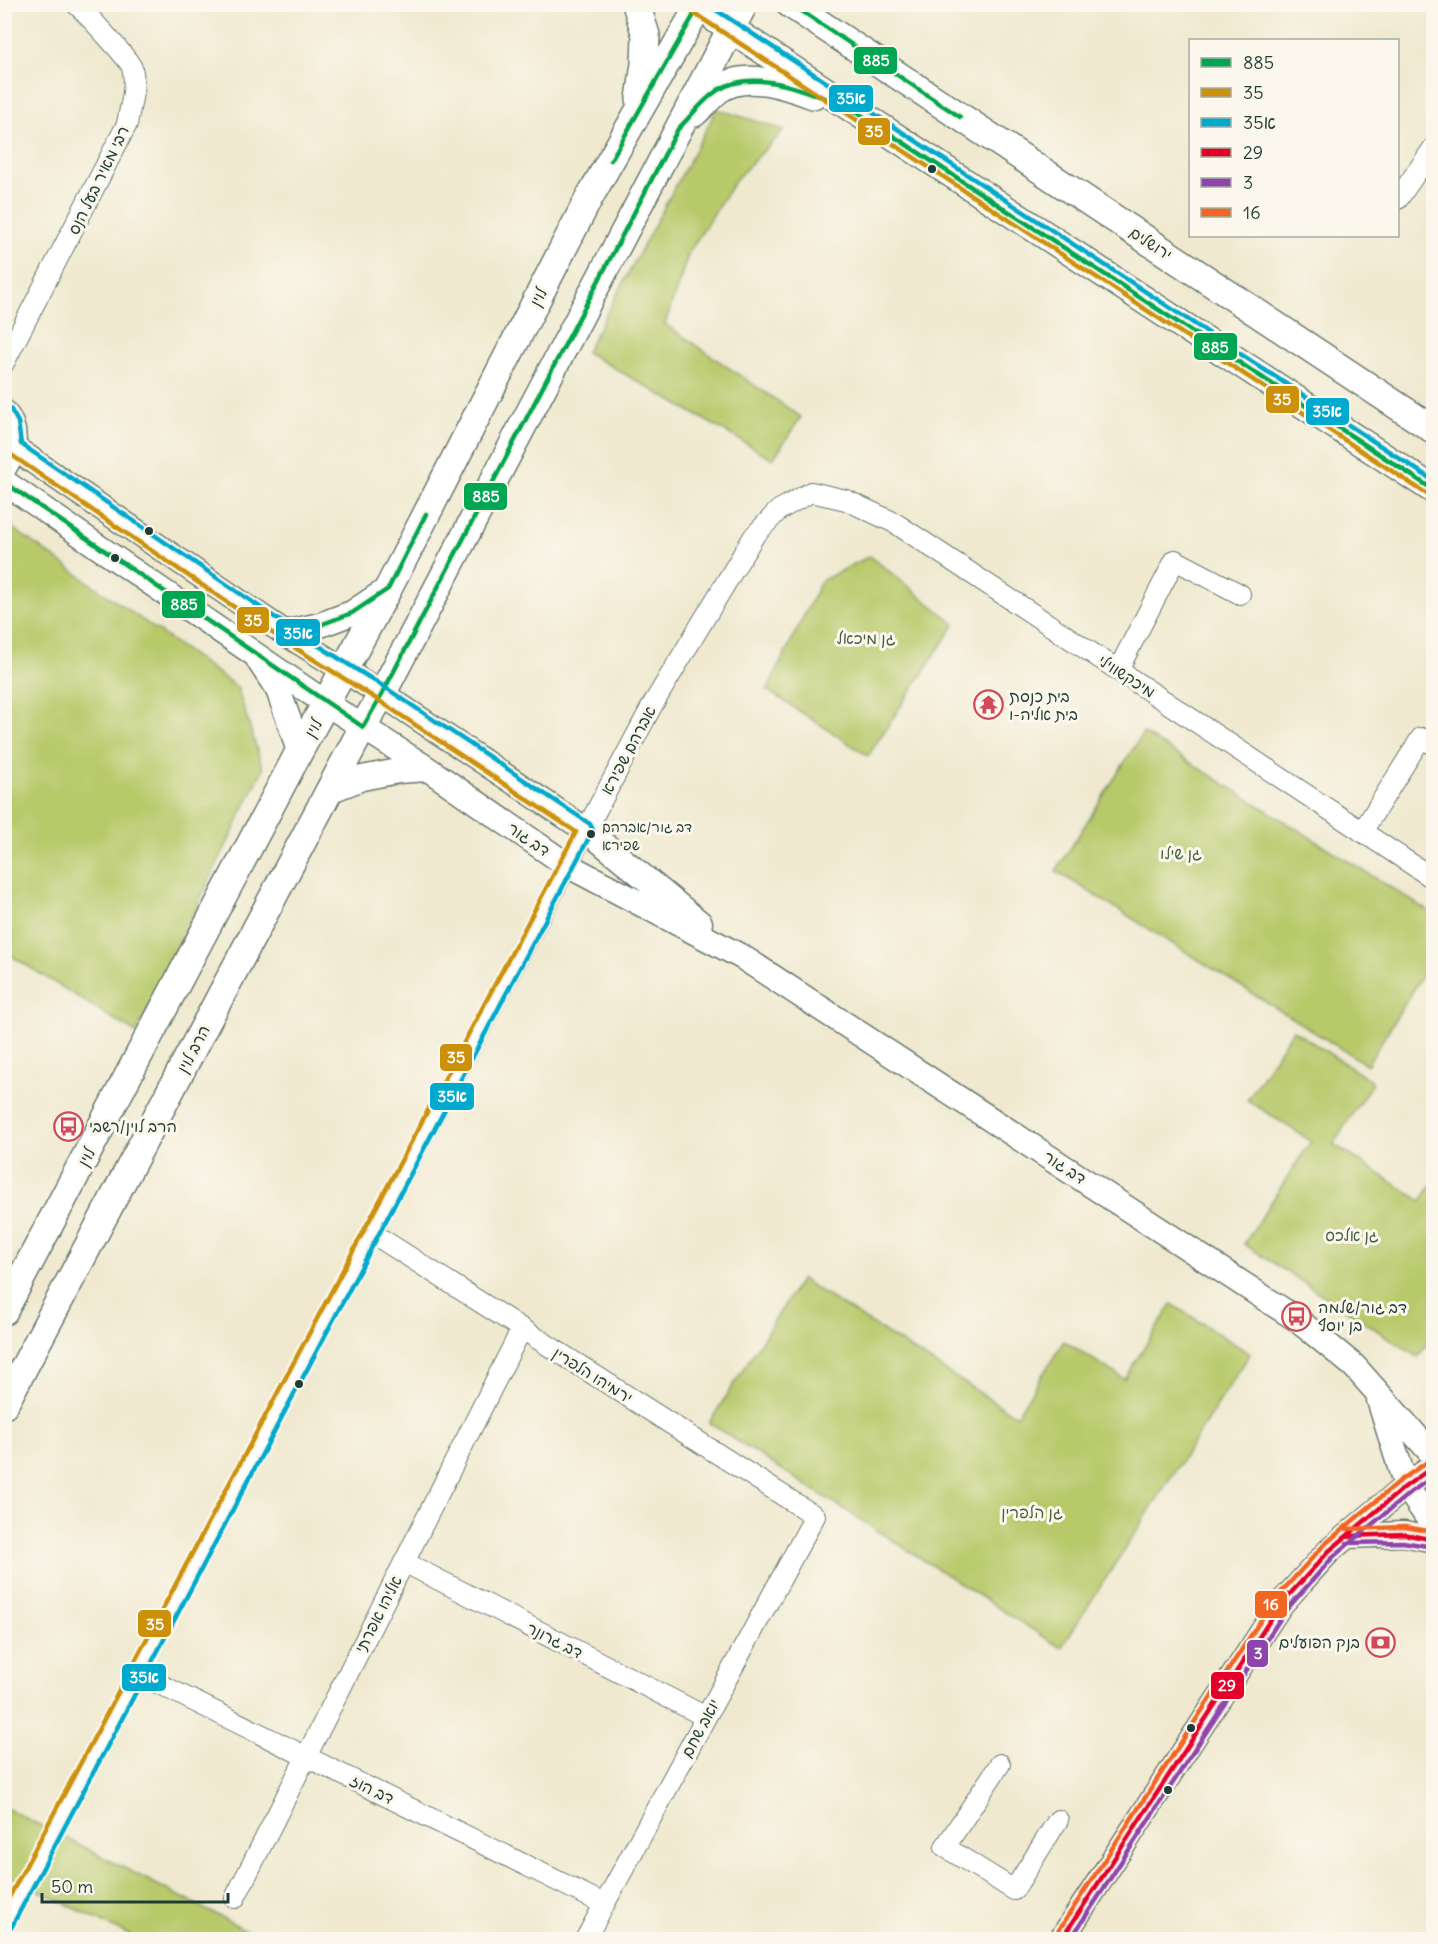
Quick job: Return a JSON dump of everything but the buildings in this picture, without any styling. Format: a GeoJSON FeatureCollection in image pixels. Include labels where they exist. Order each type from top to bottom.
{"type":"FeatureCollection","features":[{"type":"Feature","properties":{"kind":"main road"},"geometry":{"type":"LineString","coordinates":[[636,4],[646,35],[645,64],[638,112]]}},
{"type":"Feature","properties":{"kind":"main road","name":"הרב לוין"},"geometry":{"type":"LineString","coordinates":[[4,1405],[382,694],[744,4]]}},
{"type":"Feature","properties":{"kind":"main road"},"geometry":{"type":"LineString","coordinates":[[790,4],[868,56]]}},
{"type":"Feature","properties":{"kind":"main road"},"geometry":{"type":"LineString","coordinates":[[815,4],[868,56]]}},
{"type":"Feature","properties":{"kind":"main road"},"geometry":{"type":"LineString","coordinates":[[697,6],[1434,490]]}},
{"type":"Feature","properties":{"kind":"main road","name":"לוין"},"geometry":{"type":"LineString","coordinates":[[4,1311],[299,752],[388,589],[589,198],[697,6]]}},
{"type":"Feature","properties":{"kind":"main road","name":"ירושלים"},"geometry":{"type":"LineString","coordinates":[[868,56],[1434,430]]}},
{"type":"Feature","properties":{"kind":"main road"},"geometry":{"type":"LineString","coordinates":[[678,129],[719,89],[736,82],[753,80],[780,84],[852,109]]}},
{"type":"Feature","properties":{"kind":"street","name":"רבי מאיר בעל הנס"},"geometry":{"type":"LineString","coordinates":[[4,363],[127,123],[133,89],[132,66],[86,12],[76,4]]}},
{"type":"Feature","properties":{"kind":"street"},"geometry":{"type":"LineString","coordinates":[[1399,198],[1434,147]]}},
{"type":"Feature","properties":{"kind":"street"},"geometry":{"type":"LineString","coordinates":[[4,412],[14,432],[9,458]]}},
{"type":"Feature","properties":{"kind":"street","name":"דב גור"},"geometry":{"type":"LineString","coordinates":[[9,458],[382,694],[586,830],[742,957]]}},
{"type":"Feature","properties":{"kind":"street","name":"דב גור"},"geometry":{"type":"LineString","coordinates":[[4,482],[327,704],[428,769],[567,865],[742,957],[1295,1318],[1354,1366],[1434,1456]]}},
{"type":"Feature","properties":{"kind":"street","name":"מיכקשווילי"},"geometry":{"type":"LineString","coordinates":[[811,492],[846,500],[895,523],[1434,879]]}},
{"type":"Feature","properties":{"kind":"street","name":"אברהם שפירא"},"geometry":{"type":"LineString","coordinates":[[4,1924],[653,704],[754,536],[779,510],[811,492]]}},
{"type":"Feature","properties":{"kind":"street"},"geometry":{"type":"LineString","coordinates":[[1118,670],[1175,560],[1240,594]]}},
{"type":"Feature","properties":{"kind":"street"},"geometry":{"type":"LineString","coordinates":[[285,633],[320,625],[352,613],[388,589]]}},
{"type":"Feature","properties":{"kind":"street"},"geometry":{"type":"LineString","coordinates":[[253,652],[278,690],[299,752]]}},
{"type":"Feature","properties":{"kind":"street"},"geometry":{"type":"LineString","coordinates":[[1362,831],[1421,738],[1434,745]]}},
{"type":"Feature","properties":{"kind":"street"},"geometry":{"type":"LineString","coordinates":[[329,791],[362,778],[398,771],[428,769]]}},
{"type":"Feature","properties":{"kind":"street","name":"ירמיהו הלפרין"},"geometry":{"type":"LineString","coordinates":[[372,1233],[815,1516]]}},
{"type":"Feature","properties":{"kind":"street","name":"אליהו אפרתי"},"geometry":{"type":"LineString","coordinates":[[235,1898],[521,1330]]}},
{"type":"Feature","properties":{"kind":"street","name":"דב גור"},"geometry":{"type":"LineString","coordinates":[[1377,1392],[1406,1486],[1434,1527]]}},
{"type":"Feature","properties":{"kind":"street"},"geometry":{"type":"LineString","coordinates":[[1061,1940],[1280,1605],[1329,1551],[1406,1486],[1434,1466]]}},
{"type":"Feature","properties":{"kind":"street","name":"יואב שחם"},"geometry":{"type":"LineString","coordinates":[[585,1940],[815,1516]]}},
{"type":"Feature","properties":{"kind":"street"},"geometry":{"type":"LineString","coordinates":[[1347,1536],[1404,1534],[1434,1540]]}},
{"type":"Feature","properties":{"kind":"street","name":"דב גרונר"},"geometry":{"type":"LineString","coordinates":[[404,1562],[706,1717]]}},
{"type":"Feature","properties":{"kind":"street","name":"דב הוז"},"geometry":{"type":"LineString","coordinates":[[139,1674],[604,1904]]}},
{"type":"Feature","properties":{"kind":"street"},"geometry":{"type":"LineString","coordinates":[[1000,1764],[945,1847],[1014,1890],[1058,1820]]}},
{"type":"Feature","properties":{"kind":"green space"},"geometry":{"type":"Polygon","coordinates":[[[717,109],[784,130],[736,179],[689,252],[665,324],[801,417],[773,459],[586,352],[717,109]]]}},
{"type":"Feature","properties":{"kind":"green space"},"geometry":{"type":"Polygon","coordinates":[[[4,522],[237,687],[263,769],[136,1033],[5,952],[4,522]]]}},
{"type":"Feature","properties":{"kind":"green space","name":"גן מיכאל"},"geometry":{"type":"Polygon","coordinates":[[[870,556],[955,624],[868,756],[767,690],[821,581],[870,556]]]}},
{"type":"Feature","properties":{"kind":"green space","name":"גן שילו"},"geometry":{"type":"Polygon","coordinates":[[[1143,733],[1433,914],[1433,958],[1367,1065],[1056,871],[1143,733]]]}},
{"type":"Feature","properties":{"kind":"green space","name":"גן אלכס"},"geometry":{"type":"Polygon","coordinates":[[[1293,1030],[1373,1082],[1333,1144],[1421,1201],[1433,1182],[1433,1334],[1418,1357],[1244,1244],[1311,1141],[1247,1100],[1293,1030]]]}},
{"type":"Feature","properties":{"kind":"green space","name":"גן הלפרין"},"geometry":{"type":"Polygon","coordinates":[[[801,1279],[1016,1416],[1064,1341],[1124,1379],[1172,1304],[1250,1354],[1061,1648],[709,1423],[801,1279]]]}},
{"type":"Feature","properties":{"kind":"green space"},"geometry":{"type":"Polygon","coordinates":[[[4,1807],[264,1939],[137,1939],[5,1874],[4,1807]]]}},
{"type":"Feature","properties":{"kind":"transit line","name":"885"},"geometry":{"type":"LineString","coordinates":[[611,160],[700,4]]}},
{"type":"Feature","properties":{"kind":"transit line","name":"35א"},"geometry":{"type":"LineString","coordinates":[[707,4],[1434,481]]}},
{"type":"Feature","properties":{"kind":"transit line","name":"885"},"geometry":{"type":"LineString","coordinates":[[791,4],[960,117]]}},
{"type":"Feature","properties":{"kind":"transit line","name":"35"},"geometry":{"type":"LineString","coordinates":[[689,10],[1430,496]]}},
{"type":"Feature","properties":{"kind":"transit line","name":"885"},"geometry":{"type":"LineString","coordinates":[[363,727],[678,129],[702,103],[718,90],[733,83],[750,81],[785,85],[852,109],[1434,490]]}},
{"type":"Feature","properties":{"kind":"transit line","name":"35א"},"geometry":{"type":"LineString","coordinates":[[10,408],[18,422],[21,444],[289,627],[386,688],[590,824],[593,830],[11,1928]]}},
{"type":"Feature","properties":{"kind":"transit line","name":"35"},"geometry":{"type":"LineString","coordinates":[[4,429],[7,450],[10,454],[281,639],[378,700],[576,832],[4,1907]]}},
{"type":"Feature","properties":{"kind":"transit line","name":"885"},"geometry":{"type":"LineString","coordinates":[[4,482],[363,727]]}},
{"type":"Feature","properties":{"kind":"transit line","name":"885"},"geometry":{"type":"LineString","coordinates":[[285,633],[320,625],[352,613],[388,589],[426,514]]}},
{"type":"Feature","properties":{"kind":"transit line","name":"16"},"geometry":{"type":"LineString","coordinates":[[1055,1936],[1274,1600],[1324,1545],[1401,1480],[1430,1460]]}},
{"type":"Feature","properties":{"kind":"transit line","name":"29"},"geometry":{"type":"LineString","coordinates":[[1061,1940],[1280,1605],[1329,1551],[1406,1486],[1434,1466]]}},
{"type":"Feature","properties":{"kind":"transit line","name":"3"},"geometry":{"type":"LineString","coordinates":[[1070,1940],[1286,1610],[1334,1556],[1411,1492],[1434,1476]]}},
{"type":"Feature","properties":{"kind":"transit line","name":"16"},"geometry":{"type":"LineString","coordinates":[[1347,1529],[1405,1527],[1434,1532]]}},
{"type":"Feature","properties":{"kind":"transit line","name":"29"},"geometry":{"type":"LineString","coordinates":[[1347,1536],[1404,1534],[1434,1540]]}},
{"type":"Feature","properties":{"kind":"transit line","name":"3"},"geometry":{"type":"LineString","coordinates":[[1347,1543],[1403,1542],[1433,1547]]}},
{"type":"Feature","properties":{"kind":"place","name":"בית כנסת בית אליה-ו"},"geometry":{"type":"Point","coordinates":[988,705]}},
{"type":"Feature","properties":{"kind":"place","name":"דב גור/אברהם שפירא"},"geometry":{"type":"Point","coordinates":[591,834]}},
{"type":"Feature","properties":{"kind":"place","name":"הרב לוין/רשבי"},"geometry":{"type":"Point","coordinates":[68,1126]}},
{"type":"Feature","properties":{"kind":"place","name":"דב גור/שלמה בן יוסף"},"geometry":{"type":"Point","coordinates":[1297,1316]}},
{"type":"Feature","properties":{"kind":"place","name":"בנק הפועלים"},"geometry":{"type":"Point","coordinates":[1381,1642]}}]}
